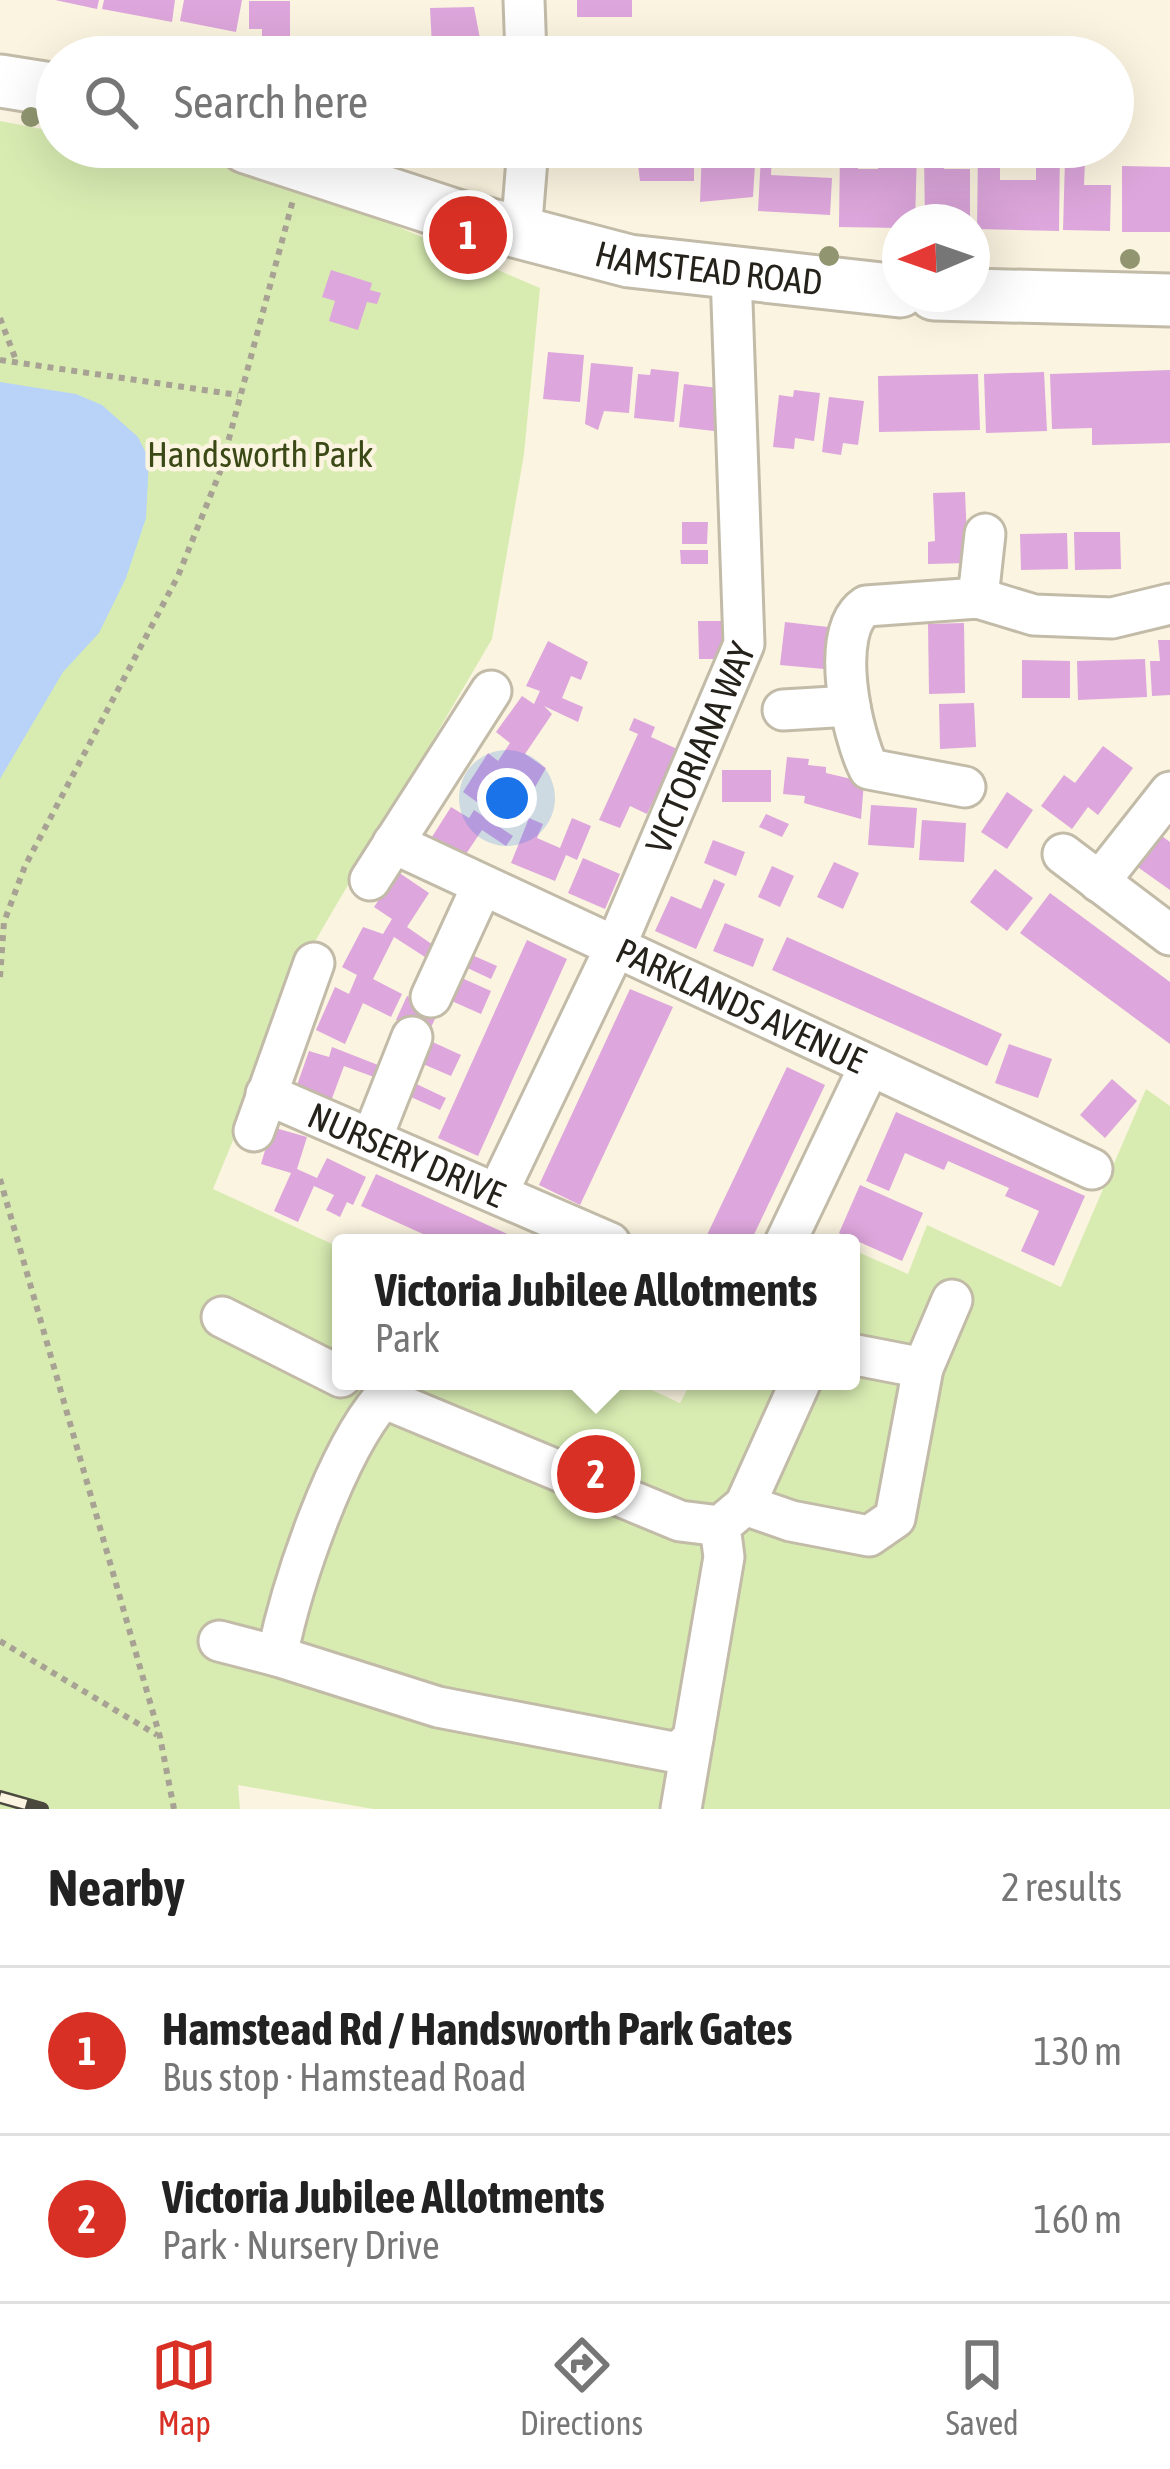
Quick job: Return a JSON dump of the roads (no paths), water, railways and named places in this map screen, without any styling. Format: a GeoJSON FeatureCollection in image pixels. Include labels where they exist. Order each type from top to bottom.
{"type":"FeatureCollection","features":[{"type":"Feature","properties":{"kind":"main road"},"geometry":{"type":"LineString","coordinates":[[0,81],[36,87]]}},
{"type":"Feature","properties":{"kind":"main road"},"geometry":{"type":"LineString","coordinates":[[0,106],[36,110]]}},
{"type":"Feature","properties":{"kind":"main road","name":"HAMSTEAD ROAD"},"geometry":{"type":"LineString","coordinates":[[361,168],[453,194],[521,234],[629,261],[882,289]]}},
{"type":"Feature","properties":{"kind":"main road"},"geometry":{"type":"LineString","coordinates":[[990,295],[1170,300]]}},
{"type":"Feature","properties":{"kind":"street"},"geometry":{"type":"LineString","coordinates":[[524,0],[525,36]]}},
{"type":"Feature","properties":{"kind":"street"},"geometry":{"type":"LineString","coordinates":[[521,234],[526,168]]}},
{"type":"Feature","properties":{"kind":"street","name":"VICTORIANA WAY"},"geometry":{"type":"LineString","coordinates":[[499,1190],[614,950],[744,644],[731,273]]}},
{"type":"Feature","properties":{"kind":"street"},"geometry":{"type":"LineString","coordinates":[[978,598],[985,535]]}},
{"type":"Feature","properties":{"kind":"street"},"geometry":{"type":"LineString","coordinates":[[965,787],[869,769],[855,742],[850,706],[849,631],[858,611],[866,605],[978,598],[1034,615],[1095,617],[1170,604]]}},
{"type":"Feature","properties":{"kind":"street"},"geometry":{"type":"LineString","coordinates":[[370,880],[491,691]]}},
{"type":"Feature","properties":{"kind":"street"},"geometry":{"type":"LineString","coordinates":[[783,710],[850,706]]}},
{"type":"Feature","properties":{"kind":"street"},"geometry":{"type":"LineString","coordinates":[[1099,882],[1170,792]]}},
{"type":"Feature","properties":{"kind":"street","name":"PARKLANDS AVENUE"},"geometry":{"type":"LineString","coordinates":[[393,843],[1092,1169]]}},
{"type":"Feature","properties":{"kind":"street"},"geometry":{"type":"LineString","coordinates":[[1063,854],[1170,935]]}},
{"type":"Feature","properties":{"kind":"street"},"geometry":{"type":"LineString","coordinates":[[430,997],[481,888]]}},
{"type":"Feature","properties":{"kind":"street","name":"NURSERY DRIVE"},"geometry":{"type":"LineString","coordinates":[[314,963],[260,1112],[372,1138],[591,1234]]}},
{"type":"Feature","properties":{"kind":"street"},"geometry":{"type":"LineString","coordinates":[[372,1138],[412,1037]]}},
{"type":"Feature","properties":{"kind":"street"},"geometry":{"type":"LineString","coordinates":[[789,1234],[869,1066]]}},
{"type":"Feature","properties":{"kind":"street"},"geometry":{"type":"LineString","coordinates":[[368,1390],[680,1521],[733,1515],[869,1536],[895,1518],[923,1368],[952,1300]]}},
{"type":"Feature","properties":{"kind":"street"},"geometry":{"type":"LineString","coordinates":[[222,1317],[332,1372]]}},
{"type":"Feature","properties":{"kind":"street"},"geometry":{"type":"LineString","coordinates":[[860,1356],[923,1368]]}},
{"type":"Feature","properties":{"kind":"street"},"geometry":{"type":"LineString","coordinates":[[277,1656],[318,1524],[370,1413],[366,1390]]}},
{"type":"Feature","properties":{"kind":"street"},"geometry":{"type":"LineString","coordinates":[[681,1809],[733,1515],[800,1390]]}},
{"type":"Feature","properties":{"kind":"street"},"geometry":{"type":"LineString","coordinates":[[219,1641],[438,1707],[678,1753],[693,1738]]}},
{"type":"Feature","properties":{"kind":"water"},"geometry":{"type":"Polygon","coordinates":[[[0,382],[76,394],[102,405],[138,437],[149,459],[146,518],[126,578],[99,633],[63,672],[0,779],[0,382]]]}},
{"type":"Feature","properties":{"kind":"railway"},"geometry":{"type":"LineString","coordinates":[[0,1797],[42,1809]]}},
{"type":"Feature","properties":{"kind":"place","name":"Hamstead Rd / Handsworth Park Gates"},"geometry":{"type":"Point","coordinates":[468,235]}},
{"type":"Feature","properties":{"kind":"place","name":"Victoria Jubilee Allotments"},"geometry":{"type":"Point","coordinates":[596,1474]}},
{"type":"Feature","properties":{"kind":"park label","name":"Handsworth Park"},"geometry":{"type":"Point","coordinates":[260,454]}}]}
